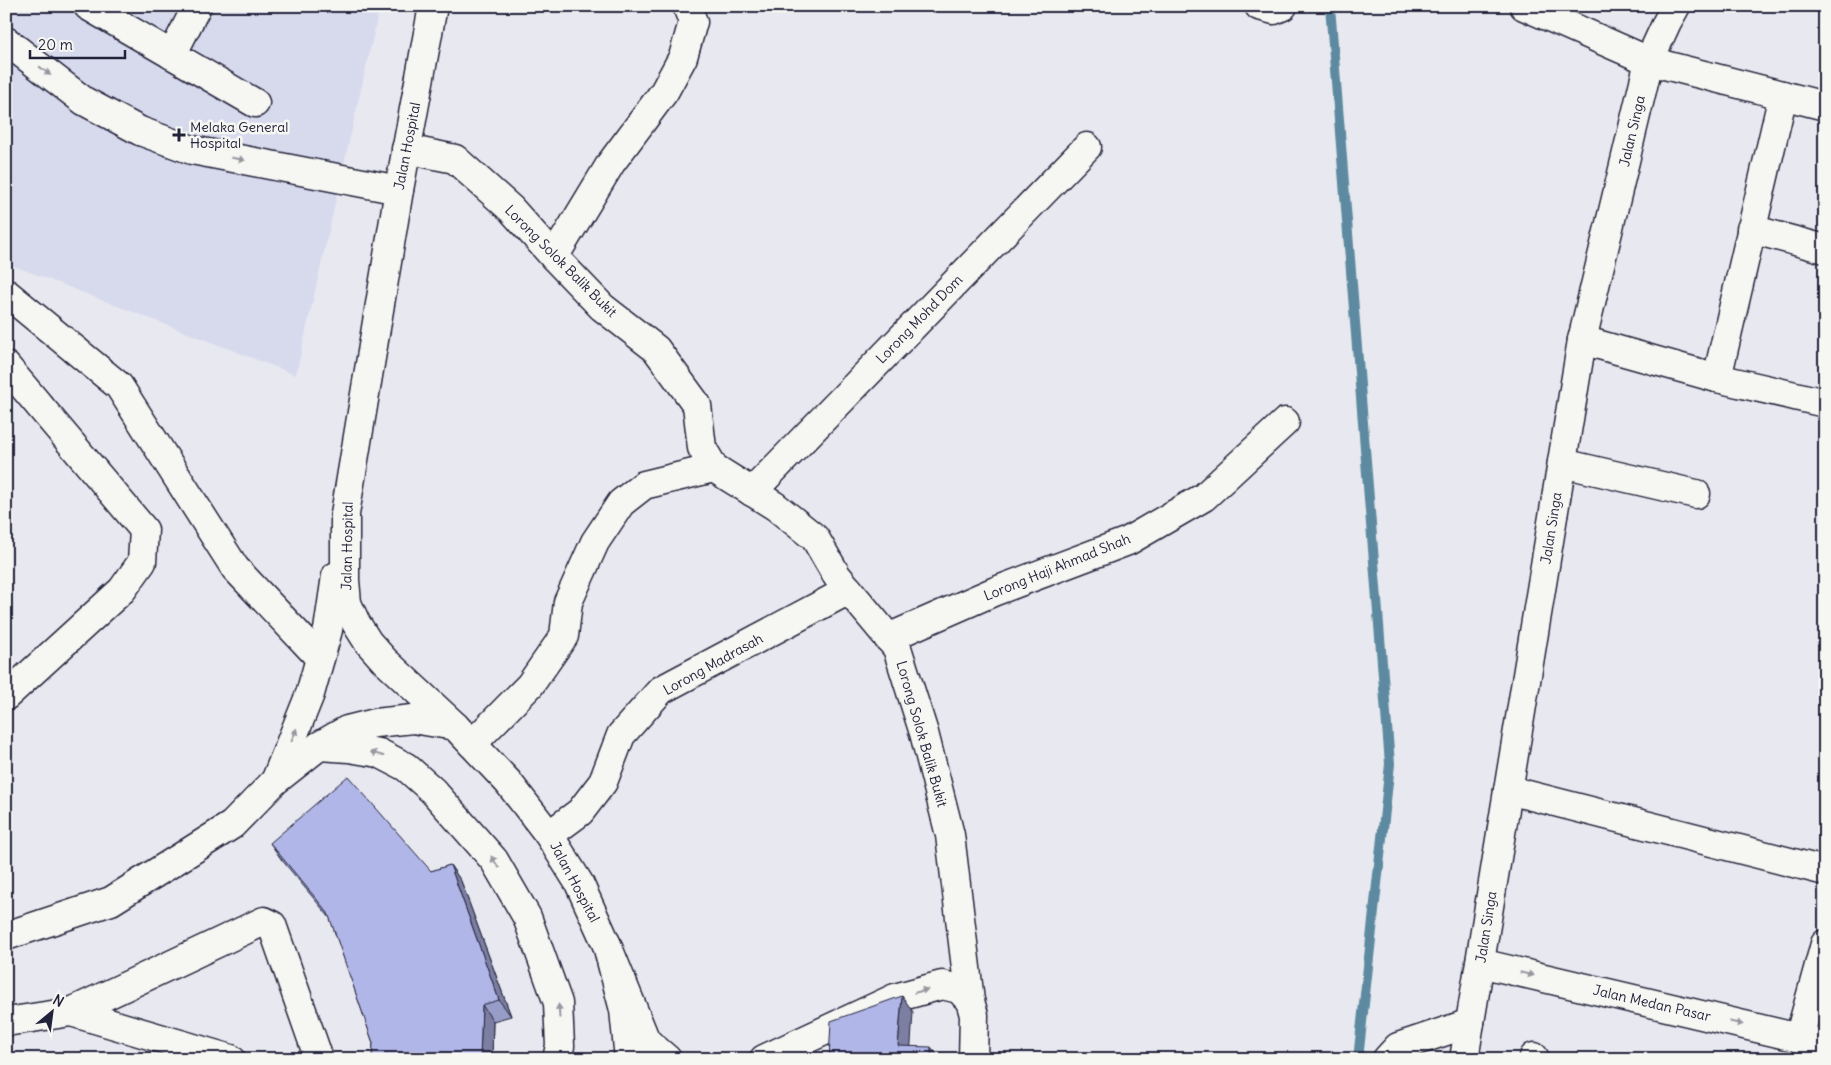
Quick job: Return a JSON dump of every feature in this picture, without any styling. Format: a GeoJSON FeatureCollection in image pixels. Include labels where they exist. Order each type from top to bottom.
{"type":"FeatureCollection","features":[{"type":"Feature","properties":{"kind":"street"},"geometry":{"type":"LineString","coordinates":[[88,6],[255,103]]}},
{"type":"Feature","properties":{"kind":"street"},"geometry":{"type":"LineString","coordinates":[[172,55],[197,6]]}},
{"type":"Feature","properties":{"kind":"street","name":"Jalan Hospital"},"geometry":{"type":"LineString","coordinates":[[433,6],[406,149],[345,514],[347,603],[356,623],[368,642],[464,735],[508,782],[549,835],[579,883],[607,945],[641,1053]]}},
{"type":"Feature","properties":{"kind":"street"},"geometry":{"type":"LineString","coordinates":[[554,257],[611,164],[664,92],[680,64],[693,22],[687,6]]}},
{"type":"Feature","properties":{"kind":"street"},"geometry":{"type":"LineString","coordinates":[[1259,6],[1274,10],[1283,6]]}},
{"type":"Feature","properties":{"kind":"street"},"geometry":{"type":"LineString","coordinates":[[1524,6],[1649,61],[1825,106]]}},
{"type":"Feature","properties":{"kind":"street","name":"Jalan Singa"},"geometry":{"type":"LineString","coordinates":[[1464,1059],[1582,340],[1649,61],[1676,6]]}},
{"type":"Feature","properties":{"kind":"street"},"geometry":{"type":"LineString","coordinates":[[6,41],[84,101],[140,131],[192,150],[399,190]]}},
{"type":"Feature","properties":{"kind":"street"},"geometry":{"type":"LineString","coordinates":[[1717,378],[1783,95]]}},
{"type":"Feature","properties":{"kind":"street","name":"Lorong Mohd Dom"},"geometry":{"type":"LineString","coordinates":[[752,492],[1087,147]]}},
{"type":"Feature","properties":{"kind":"street","name":"Lorong Solok Balik Bukit"},"geometry":{"type":"LineString","coordinates":[[406,149],[455,160],[511,208],[554,257],[602,307],[656,349],[697,405],[702,448],[714,468],[775,506],[815,538],[838,576],[897,648],[924,733],[950,835],[970,1001],[974,1015],[973,1059]]}},
{"type":"Feature","properties":{"kind":"street"},"geometry":{"type":"LineString","coordinates":[[1751,230],[1825,249]]}},
{"type":"Feature","properties":{"kind":"street"},"geometry":{"type":"LineString","coordinates":[[6,293],[119,386],[235,568],[320,658]]}},
{"type":"Feature","properties":{"kind":"street"},"geometry":{"type":"LineString","coordinates":[[1582,340],[1717,378],[1825,403]]}},
{"type":"Feature","properties":{"kind":"street"},"geometry":{"type":"LineString","coordinates":[[6,366],[144,530],[142,562],[122,590],[6,696]]}},
{"type":"Feature","properties":{"kind":"street","name":"Lorong Haji Ahmad Shah"},"geometry":{"type":"LineString","coordinates":[[888,638],[993,592],[1128,541],[1204,497],[1285,422]]}},
{"type":"Feature","properties":{"kind":"street"},"geometry":{"type":"LineString","coordinates":[[1562,463],[1696,494]]}},
{"type":"Feature","properties":{"kind":"street"},"geometry":{"type":"LineString","coordinates":[[6,936],[111,901],[232,825],[276,780],[319,746],[347,730],[375,722],[413,719],[464,735],[530,685],[564,636],[568,602],[595,542],[621,503],[644,485],[714,468]]}},
{"type":"Feature","properties":{"kind":"street"},"geometry":{"type":"LineString","coordinates":[[276,780],[310,694],[328,630],[345,514]]}},
{"type":"Feature","properties":{"kind":"street","name":"Lorong Madrasah"},"geometry":{"type":"LineString","coordinates":[[549,835],[580,812],[603,782],[621,735],[661,690],[849,590]]}},
{"type":"Feature","properties":{"kind":"street"},"geometry":{"type":"LineString","coordinates":[[319,746],[378,752],[406,767],[433,791],[494,860],[527,917],[558,1003],[560,1046],[556,1059]]}},
{"type":"Feature","properties":{"kind":"street"},"geometry":{"type":"LineString","coordinates":[[1508,790],[1825,871]]}},
{"type":"Feature","properties":{"kind":"street"},"geometry":{"type":"LineString","coordinates":[[6,1022],[71,1012],[264,921],[272,925],[319,1059]]}},
{"type":"Feature","properties":{"kind":"street"},"geometry":{"type":"LineString","coordinates":[[1812,1041],[1825,944]]}},
{"type":"Feature","properties":{"kind":"street","name":"Jalan Medan Pasar"},"geometry":{"type":"LineString","coordinates":[[1480,963],[1812,1041]]}},
{"type":"Feature","properties":{"kind":"street"},"geometry":{"type":"LineString","coordinates":[[764,1059],[806,1049],[896,998],[942,985],[959,989],[970,1001]]}},
{"type":"Feature","properties":{"kind":"street"},"geometry":{"type":"LineString","coordinates":[[71,1012],[231,1059]]}},
{"type":"Feature","properties":{"kind":"street"},"geometry":{"type":"LineString","coordinates":[[1388,1059],[1398,1047],[1470,1023]]}},
{"type":"Feature","properties":{"kind":"street"},"geometry":{"type":"LineString","coordinates":[[641,1053],[667,1059]]}},
{"type":"Feature","properties":{"kind":"shaded area","name":"Melaka General Hospital"},"geometry":{"type":"Polygon","coordinates":[[[6,6],[380,6],[296,375],[6,263],[6,6]]]}},
{"type":"Feature","properties":{"kind":"building"},"geometry":{"type":"Polygon","coordinates":[[[348,776],[431,871],[450,865],[499,1000],[482,1005],[480,1059],[372,1059],[373,1043],[328,913],[270,843],[348,776]]]}},
{"type":"Feature","properties":{"kind":"building"},"geometry":{"type":"Polygon","coordinates":[[[902,996],[898,1046],[931,1047],[931,1059],[829,1059],[831,1021],[902,996]]]}},
{"type":"Feature","properties":{"kind":"waterway"},"geometry":{"type":"LineString","coordinates":[[1330,6],[1390,764],[1358,1059]]}},
{"type":"Feature","properties":{"kind":"place","name":"Melaka General Hospital"},"geometry":{"type":"Point","coordinates":[179,135]}}]}
